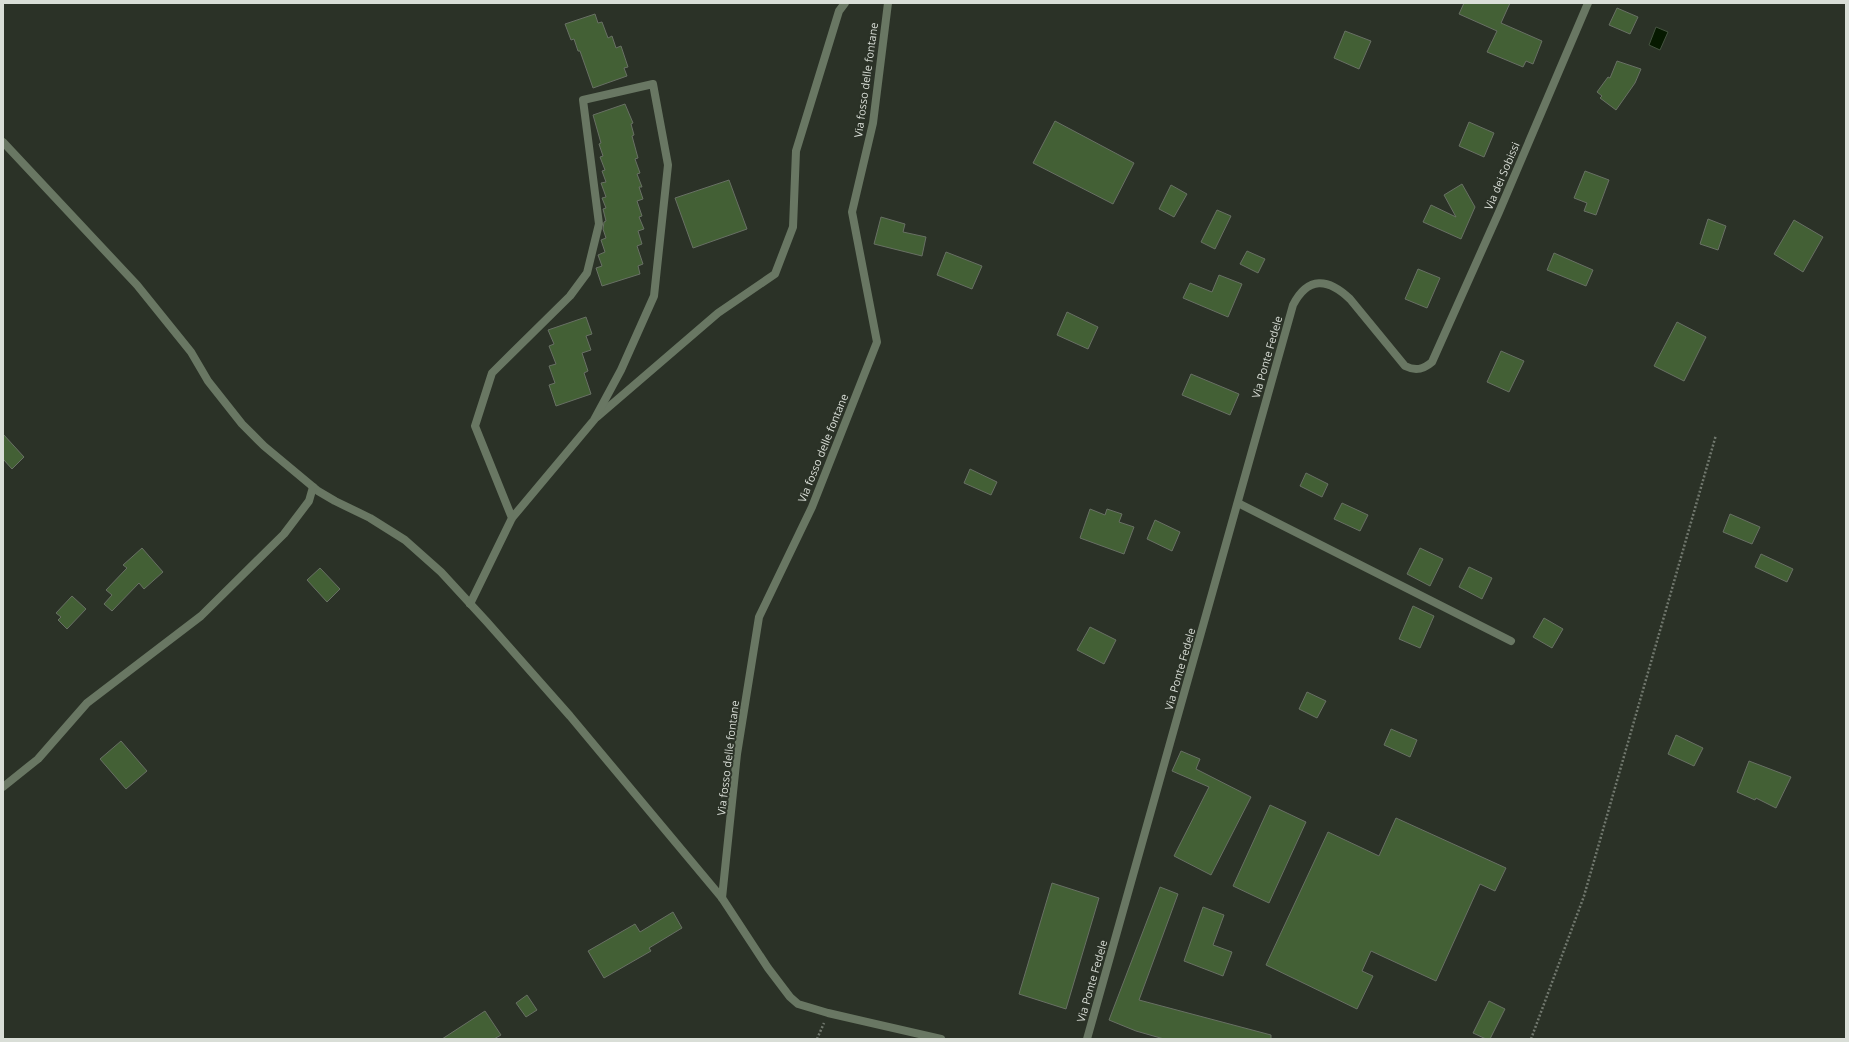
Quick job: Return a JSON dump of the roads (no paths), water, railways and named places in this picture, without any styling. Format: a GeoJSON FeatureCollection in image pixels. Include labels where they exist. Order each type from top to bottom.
{"type":"FeatureCollection","features":[{"type":"Feature","properties":{"kind":"street"},"geometry":{"type":"LineString","coordinates":[[470,604],[512,518],[594,420],[718,313],[775,274],[793,227],[796,151],[839,10],[845,3]]}},
{"type":"Feature","properties":{"kind":"street","name":"Via fosso delle fontane"},"geometry":{"type":"LineString","coordinates":[[722,898],[737,754],[759,617],[812,507],[877,342],[852,212],[873,123],[888,3]]}},
{"type":"Feature","properties":{"kind":"street","name":"Via dei Sobissi"},"geometry":{"type":"LineString","coordinates":[[1293,305],[1297,296],[1304,290],[1320,283],[1331,284],[1340,289],[1350,299],[1405,366],[1412,369],[1422,369],[1428,366],[1434,357],[1588,3]]}},
{"type":"Feature","properties":{"kind":"street"},"geometry":{"type":"LineString","coordinates":[[512,518],[475,426],[492,373],[570,296],[588,273],[599,224],[583,100],[653,84],[668,165],[654,296],[621,370],[594,420]]}},
{"type":"Feature","properties":{"kind":"street"},"geometry":{"type":"LineString","coordinates":[[3,142],[136,285],[191,352],[208,381],[242,424],[313,487],[330,498],[370,518],[405,540],[441,572],[565,710],[722,898],[768,968],[790,998],[798,1004],[828,1013],[941,1039]]}},
{"type":"Feature","properties":{"kind":"street","name":"Via Ponte Fedele"},"geometry":{"type":"LineString","coordinates":[[1087,1039],[1293,305]]}},
{"type":"Feature","properties":{"kind":"street"},"geometry":{"type":"LineString","coordinates":[[3,786],[38,759],[87,703],[201,616],[284,534],[309,501],[313,487]]}},
{"type":"Feature","properties":{"kind":"street"},"geometry":{"type":"LineString","coordinates":[[1238,503],[1511,641]]}}]}
